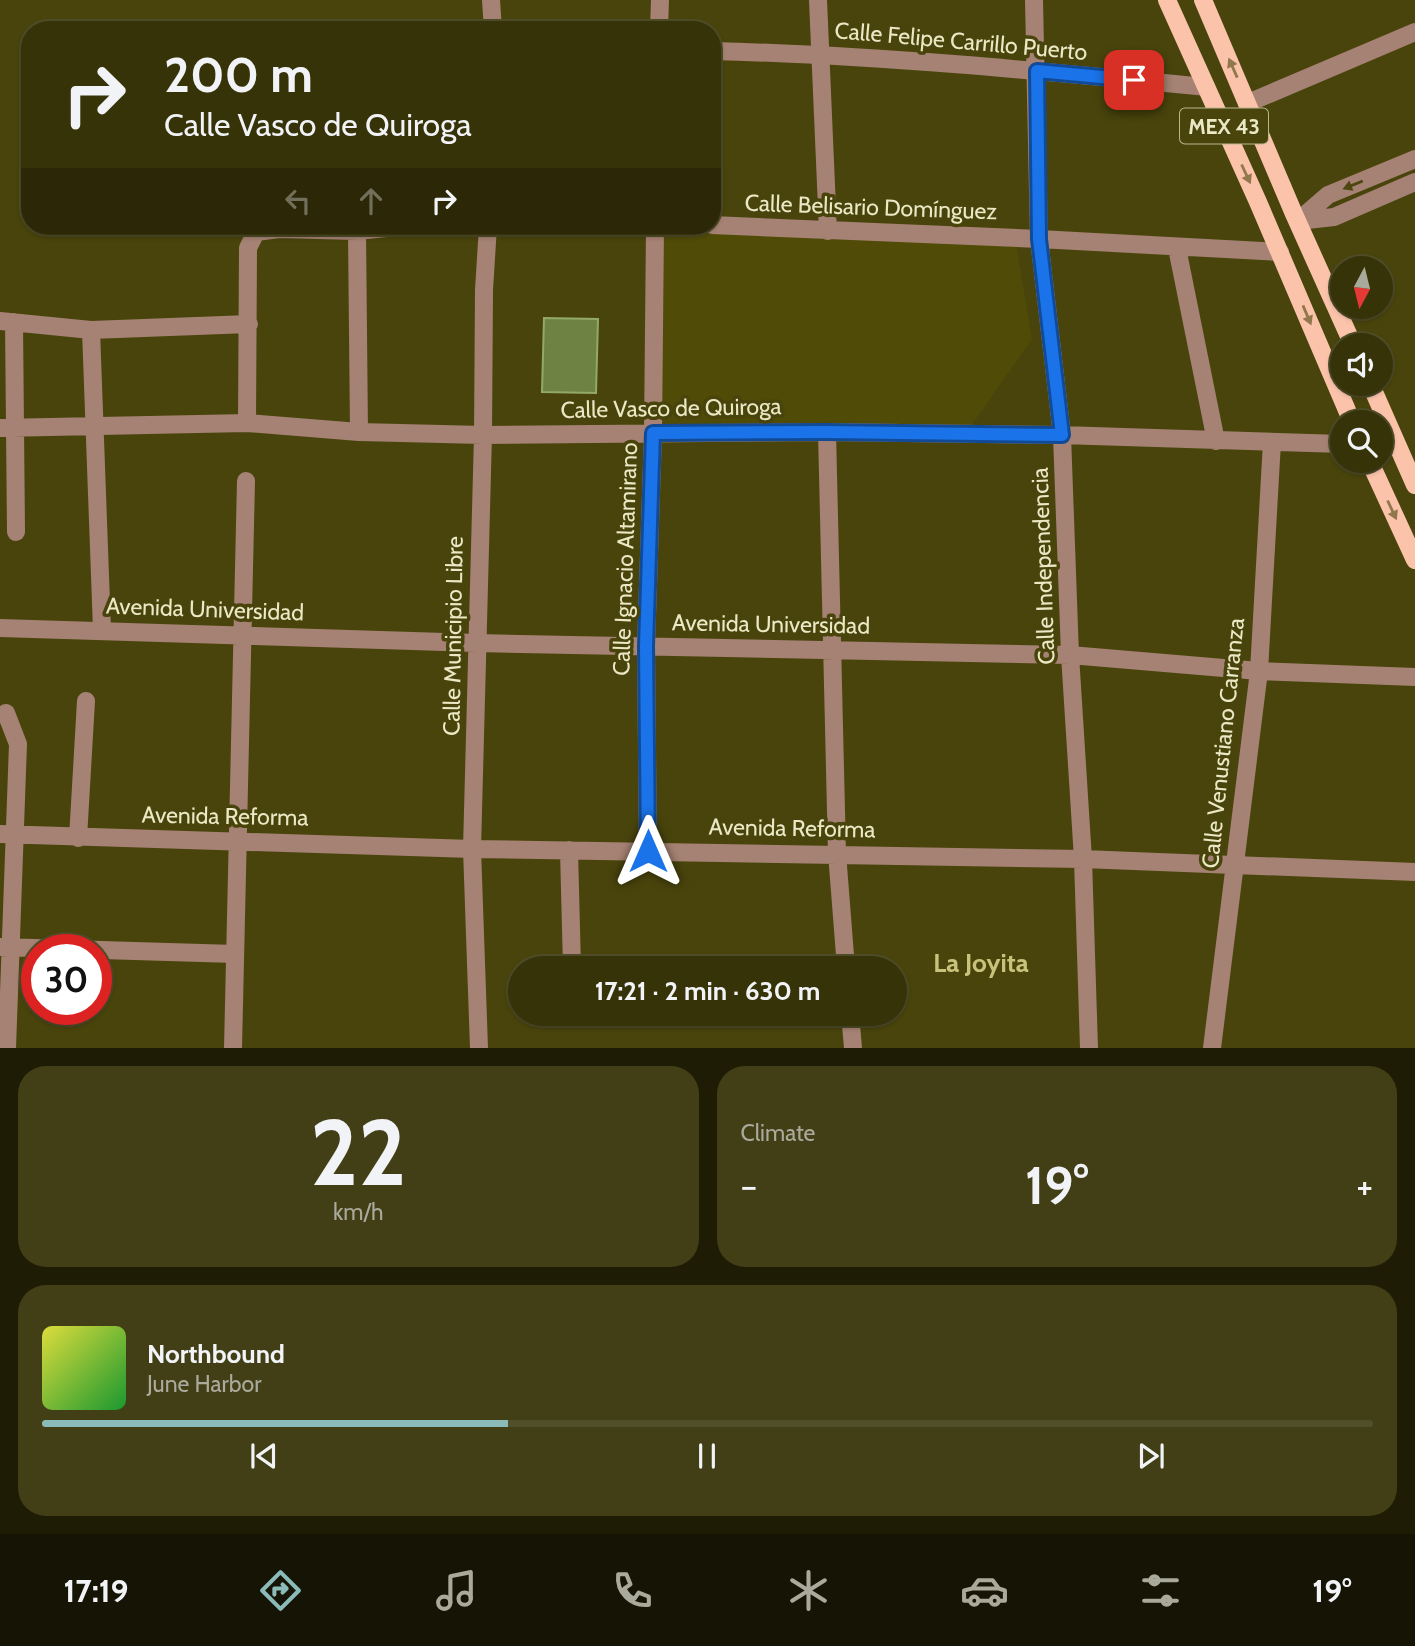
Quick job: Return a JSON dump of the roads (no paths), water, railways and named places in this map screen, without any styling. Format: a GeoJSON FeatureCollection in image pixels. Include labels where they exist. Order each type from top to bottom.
{"type":"FeatureCollection","features":[{"type":"Feature","properties":{"kind":"main road","name":"MEX 43"},"geometry":{"type":"LineString","coordinates":[[1167,0],[1280,252],[1347,410]]}},
{"type":"Feature","properties":{"kind":"main road","name":"MEX 43"},"geometry":{"type":"LineString","coordinates":[[1203,0],[1348,333]]}},
{"type":"Feature","properties":{"kind":"main road"},"geometry":{"type":"LineString","coordinates":[[1258,202],[1298,221],[1280,252]]}},
{"type":"Feature","properties":{"kind":"main road"},"geometry":{"type":"LineString","coordinates":[[1376,396],[1414,482]]}},
{"type":"Feature","properties":{"kind":"main road"},"geometry":{"type":"LineString","coordinates":[[1375,473],[1415,560]]}},
{"type":"Feature","properties":{"kind":"street"},"geometry":{"type":"LineString","coordinates":[[491,0],[492,21]]}},
{"type":"Feature","properties":{"kind":"street"},"geometry":{"type":"LineString","coordinates":[[659,21],[660,0]]}},
{"type":"Feature","properties":{"kind":"street"},"geometry":{"type":"LineString","coordinates":[[818,0],[828,231]]}},
{"type":"Feature","properties":{"kind":"street","name":"Calle Independencia"},"geometry":{"type":"LineString","coordinates":[[1034,0],[1039,239],[1062,435],[1070,655],[1083,859],[1089,1048]]}},
{"type":"Feature","properties":{"kind":"street"},"geometry":{"type":"LineString","coordinates":[[1248,103],[1415,32]]}},
{"type":"Feature","properties":{"kind":"street","name":"Calle Felipe Carrillo Puerto"},"geometry":{"type":"LineString","coordinates":[[721,51],[819,54],[1206,87]]}},
{"type":"Feature","properties":{"kind":"street"},"geometry":{"type":"LineString","coordinates":[[1298,221],[1328,195],[1415,159]]}},
{"type":"Feature","properties":{"kind":"street"},"geometry":{"type":"LineString","coordinates":[[1298,221],[1334,217],[1415,182]]}},
{"type":"Feature","properties":{"kind":"street","name":"Calle Belisario Domínguez"},"geometry":{"type":"LineString","coordinates":[[721,225],[1280,252]]}},
{"type":"Feature","properties":{"kind":"street"},"geometry":{"type":"LineString","coordinates":[[247,423],[248,248],[254,235]]}},
{"type":"Feature","properties":{"kind":"street"},"geometry":{"type":"LineString","coordinates":[[357,235],[359,432]]}},
{"type":"Feature","properties":{"kind":"street","name":"Calle Municipio Libre"},"geometry":{"type":"LineString","coordinates":[[479,1048],[472,849],[487,235]]}},
{"type":"Feature","properties":{"kind":"street","name":"Calle Ignacio Altamirano"},"geometry":{"type":"LineString","coordinates":[[648,851],[646,646],[653,433],[655,235]]}},
{"type":"Feature","properties":{"kind":"street"},"geometry":{"type":"LineString","coordinates":[[1177,248],[1216,440]]}},
{"type":"Feature","properties":{"kind":"street"},"geometry":{"type":"LineString","coordinates":[[16,532],[7,428],[7,322],[91,330],[249,324]]}},
{"type":"Feature","properties":{"kind":"street"},"geometry":{"type":"LineString","coordinates":[[91,330],[102,630]]}},
{"type":"Feature","properties":{"kind":"street","name":"Calle Vasco de Quiroga"},"geometry":{"type":"LineString","coordinates":[[7,428],[247,423],[359,432],[483,435],[827,432],[1062,435],[1330,444]]}},
{"type":"Feature","properties":{"kind":"street"},"geometry":{"type":"LineString","coordinates":[[827,432],[837,853],[845,956]]}},
{"type":"Feature","properties":{"kind":"street","name":"Calle Venustiano Carranza"},"geometry":{"type":"LineString","coordinates":[[1212,1048],[1259,671],[1272,442]]}},
{"type":"Feature","properties":{"kind":"street"},"geometry":{"type":"LineString","coordinates":[[233,1048],[246,481]]}},
{"type":"Feature","properties":{"kind":"street","name":"Avenida Universidad"},"geometry":{"type":"LineString","coordinates":[[0,628],[477,643],[1070,655],[1259,671],[1415,677]]}},
{"type":"Feature","properties":{"kind":"street"},"geometry":{"type":"LineString","coordinates":[[78,838],[86,701]]}},
{"type":"Feature","properties":{"kind":"street"},"geometry":{"type":"LineString","coordinates":[[6,713],[19,744],[8,835],[7,1048]]}},
{"type":"Feature","properties":{"kind":"street","name":"Avenida Reforma"},"geometry":{"type":"LineString","coordinates":[[8,835],[472,849],[1083,859],[1415,872]]}},
{"type":"Feature","properties":{"kind":"street"},"geometry":{"type":"LineString","coordinates":[[569,850],[572,956]]}},
{"type":"Feature","properties":{"kind":"street"},"geometry":{"type":"LineString","coordinates":[[6,947],[236,954]]}},
{"type":"Feature","properties":{"kind":"street"},"geometry":{"type":"LineString","coordinates":[[851,1026],[853,1048]]}},
{"type":"Feature","properties":{"kind":"district","name":"La Joyita"},"geometry":{"type":"Point","coordinates":[981,963]}}]}
